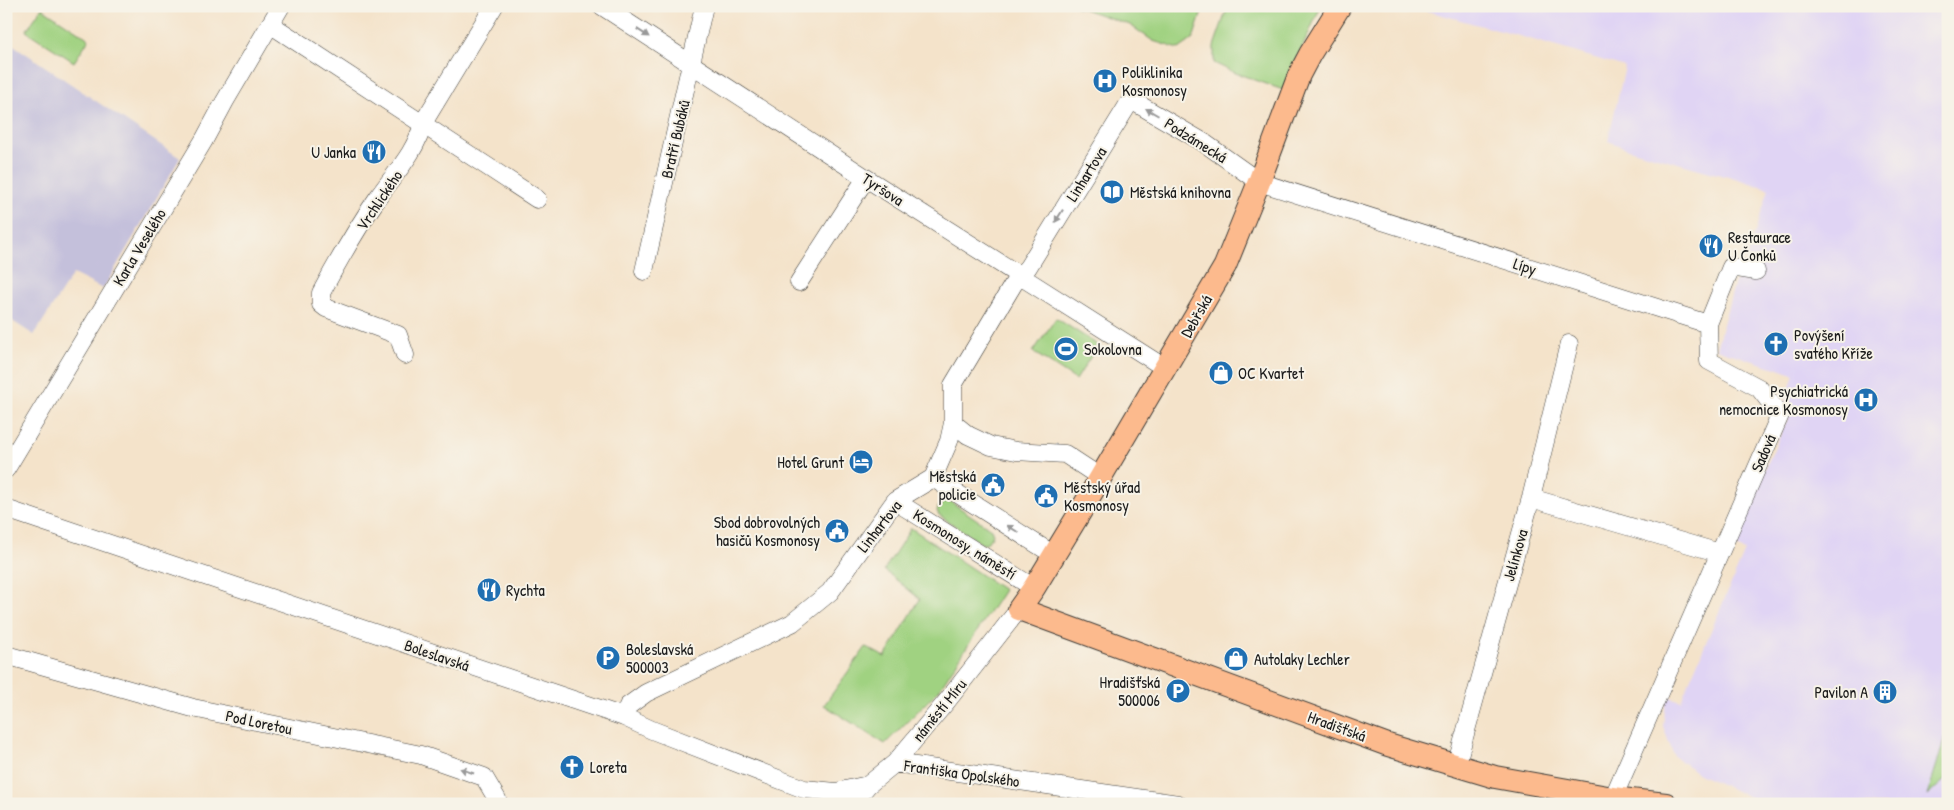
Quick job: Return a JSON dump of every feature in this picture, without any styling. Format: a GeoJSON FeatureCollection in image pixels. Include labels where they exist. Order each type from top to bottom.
{"type":"FeatureCollection","features":[{"type":"Feature","properties":{"kind":"main road","name":"Debřská"},"geometry":{"type":"LineString","coordinates":[[1019,609],[1054,555],[1225,266],[1299,75],[1340,6]]}},
{"type":"Feature","properties":{"kind":"main road","name":"Hradišťská"},"geometry":{"type":"LineString","coordinates":[[1019,609],[1388,745],[1456,766],[1495,777],[1613,798],[1666,804]]}},
{"type":"Feature","properties":{"kind":"street","name":"Karla Veselého"},"geometry":{"type":"LineString","coordinates":[[6,468],[204,140],[281,6]]}},
{"type":"Feature","properties":{"kind":"street","name":"Vrchlického"},"geometry":{"type":"LineString","coordinates":[[405,355],[398,335],[326,308],[321,304],[320,298],[324,287],[376,200],[405,162],[419,139],[423,124],[494,6]]}},
{"type":"Feature","properties":{"kind":"street","name":"Tyršova"},"geometry":{"type":"LineString","coordinates":[[602,6],[866,178],[1165,368]]}},
{"type":"Feature","properties":{"kind":"street","name":"Bratří Bubáků"},"geometry":{"type":"LineString","coordinates":[[644,271],[704,6]]}},
{"type":"Feature","properties":{"kind":"street"},"geometry":{"type":"LineString","coordinates":[[270,24],[537,199]]}},
{"type":"Feature","properties":{"kind":"street","name":"Podzámecká"},"geometry":{"type":"LineString","coordinates":[[1131,100],[1203,142],[1259,182]]}},
{"type":"Feature","properties":{"kind":"street","name":"Linhartova"},"geometry":{"type":"LineString","coordinates":[[624,717],[628,706],[646,693],[792,623],[830,592],[896,501],[932,478],[949,440],[953,422],[953,385],[1131,100]]}},
{"type":"Feature","properties":{"kind":"street"},"geometry":{"type":"LineString","coordinates":[[799,282],[866,178]]}},
{"type":"Feature","properties":{"kind":"street","name":"Lípy"},"geometry":{"type":"LineString","coordinates":[[1259,182],[1708,324]]}},
{"type":"Feature","properties":{"kind":"street"},"geometry":{"type":"LineString","coordinates":[[1708,324],[1731,267],[1756,271]]}},
{"type":"Feature","properties":{"kind":"street","name":"Sadová"},"geometry":{"type":"LineString","coordinates":[[1613,798],[1780,415],[1759,388],[1709,361],[1708,324]]}},
{"type":"Feature","properties":{"kind":"street","name":"Jelínkova"},"geometry":{"type":"LineString","coordinates":[[1456,766],[1532,498],[1569,344]]}},
{"type":"Feature","properties":{"kind":"street"},"geometry":{"type":"LineString","coordinates":[[953,422],[968,435],[991,446],[1016,451],[1065,454],[1100,477]]}},
{"type":"Feature","properties":{"kind":"street"},"geometry":{"type":"LineString","coordinates":[[932,478],[1054,555]]}},
{"type":"Feature","properties":{"kind":"street"},"geometry":{"type":"LineString","coordinates":[[1532,498],[1720,552]]}},
{"type":"Feature","properties":{"kind":"street","name":"Kosmonosy, náměstí"},"geometry":{"type":"LineString","coordinates":[[896,501],[1034,588]]}},
{"type":"Feature","properties":{"kind":"street","name":"Boleslavská"},"geometry":{"type":"LineString","coordinates":[[6,509],[624,717],[805,796],[868,785]]}},
{"type":"Feature","properties":{"kind":"street","name":"náměstí Míru"},"geometry":{"type":"LineString","coordinates":[[852,804],[868,785],[895,763],[947,701],[1019,609]]}},
{"type":"Feature","properties":{"kind":"street","name":"Pod Loretou"},"geometry":{"type":"LineString","coordinates":[[6,655],[193,708],[421,755],[484,777],[497,799],[495,804]]}},
{"type":"Feature","properties":{"kind":"street","name":"Františka Opolského"},"geometry":{"type":"LineString","coordinates":[[895,763],[1178,804]]}},
{"type":"Feature","properties":{"kind":"shaded area","name":"Psychiatrická nemocnice Kosmonosy"},"geometry":{"type":"Polygon","coordinates":[[[1409,6],[1948,6],[1948,804],[1765,804],[1699,774],[1674,756],[1663,726],[1667,696],[1681,701],[1745,551],[1731,545],[1791,411],[1783,408],[1794,374],[1716,349],[1735,282],[1741,279],[1750,281],[1754,278],[1758,264],[1746,260],[1769,189],[1629,149],[1608,141],[1625,67],[1409,6]]]}},
{"type":"Feature","properties":{"kind":"shaded area"},"geometry":{"type":"Polygon","coordinates":[[[6,40],[180,158],[103,289],[73,274],[34,335],[6,317],[6,40]]]}},
{"type":"Feature","properties":{"kind":"green space"},"geometry":{"type":"Polygon","coordinates":[[[1075,6],[1204,6],[1193,39],[1179,49],[1153,41],[1130,25],[1075,6]]]}},
{"type":"Feature","properties":{"kind":"green space"},"geometry":{"type":"Polygon","coordinates":[[[1228,6],[1321,6],[1283,90],[1214,63],[1214,46],[1228,6]]]}},
{"type":"Feature","properties":{"kind":"green space"},"geometry":{"type":"Polygon","coordinates":[[[42,8],[89,39],[74,62],[26,31],[42,8]]]}},
{"type":"Feature","properties":{"kind":"green space","name":"Sokolovna"},"geometry":{"type":"Polygon","coordinates":[[[1056,318],[1098,345],[1076,380],[1033,352],[1056,318]]]}},
{"type":"Feature","properties":{"kind":"green space"},"geometry":{"type":"Polygon","coordinates":[[[948,500],[991,529],[993,535],[986,544],[982,544],[939,515],[937,511],[939,505],[948,500]]]}},
{"type":"Feature","properties":{"kind":"green space"},"geometry":{"type":"Polygon","coordinates":[[[911,528],[1004,590],[939,690],[885,744],[824,705],[866,647],[885,657],[920,599],[884,570],[911,528]]]}},
{"type":"Feature","properties":{"kind":"green space"},"geometry":{"type":"Polygon","coordinates":[[[1948,728],[1948,777],[1927,796],[1948,728]]]}},
{"type":"Feature","properties":{"kind":"place","name":"Poliklinika Kosmonosy"},"geometry":{"type":"Point","coordinates":[1105,81]}},
{"type":"Feature","properties":{"kind":"place","name":"U Janka"},"geometry":{"type":"Point","coordinates":[374,152]}},
{"type":"Feature","properties":{"kind":"place","name":"Městská knihovna"},"geometry":{"type":"Point","coordinates":[1112,192]}},
{"type":"Feature","properties":{"kind":"place","name":"Restaurace U Čonků"},"geometry":{"type":"Point","coordinates":[1711,246]}},
{"type":"Feature","properties":{"kind":"place","name":"Povýšení svatého Kříže"},"geometry":{"type":"Point","coordinates":[1776,344]}},
{"type":"Feature","properties":{"kind":"place","name":"Sokolovna"},"geometry":{"type":"Point","coordinates":[1066,349]}},
{"type":"Feature","properties":{"kind":"place","name":"OC Kvartet"},"geometry":{"type":"Point","coordinates":[1221,373]}},
{"type":"Feature","properties":{"kind":"place","name":"Psychiatrická nemocnice Kosmonosy"},"geometry":{"type":"Point","coordinates":[1866,400]}},
{"type":"Feature","properties":{"kind":"place","name":"Hotel Grunt"},"geometry":{"type":"Point","coordinates":[861,462]}},
{"type":"Feature","properties":{"kind":"place","name":"Městská policie"},"geometry":{"type":"Point","coordinates":[993,485]}},
{"type":"Feature","properties":{"kind":"place","name":"Městský úřad Kosmonosy"},"geometry":{"type":"Point","coordinates":[1046,496]}},
{"type":"Feature","properties":{"kind":"place","name":"Sbod dobrovolných hasičů Kosmonosy"},"geometry":{"type":"Point","coordinates":[837,531]}},
{"type":"Feature","properties":{"kind":"place","name":"Rychta"},"geometry":{"type":"Point","coordinates":[489,590]}},
{"type":"Feature","properties":{"kind":"place","name":"Boleslavská 500003"},"geometry":{"type":"Point","coordinates":[608,658]}},
{"type":"Feature","properties":{"kind":"place","name":"Autolaky Lechler"},"geometry":{"type":"Point","coordinates":[1236,659]}},
{"type":"Feature","properties":{"kind":"place","name":"Hradišťská 500006"},"geometry":{"type":"Point","coordinates":[1178,691]}},
{"type":"Feature","properties":{"kind":"place","name":"Pavilon A"},"geometry":{"type":"Point","coordinates":[1885,692]}},
{"type":"Feature","properties":{"kind":"place","name":"Loreta"},"geometry":{"type":"Point","coordinates":[572,767]}}]}
